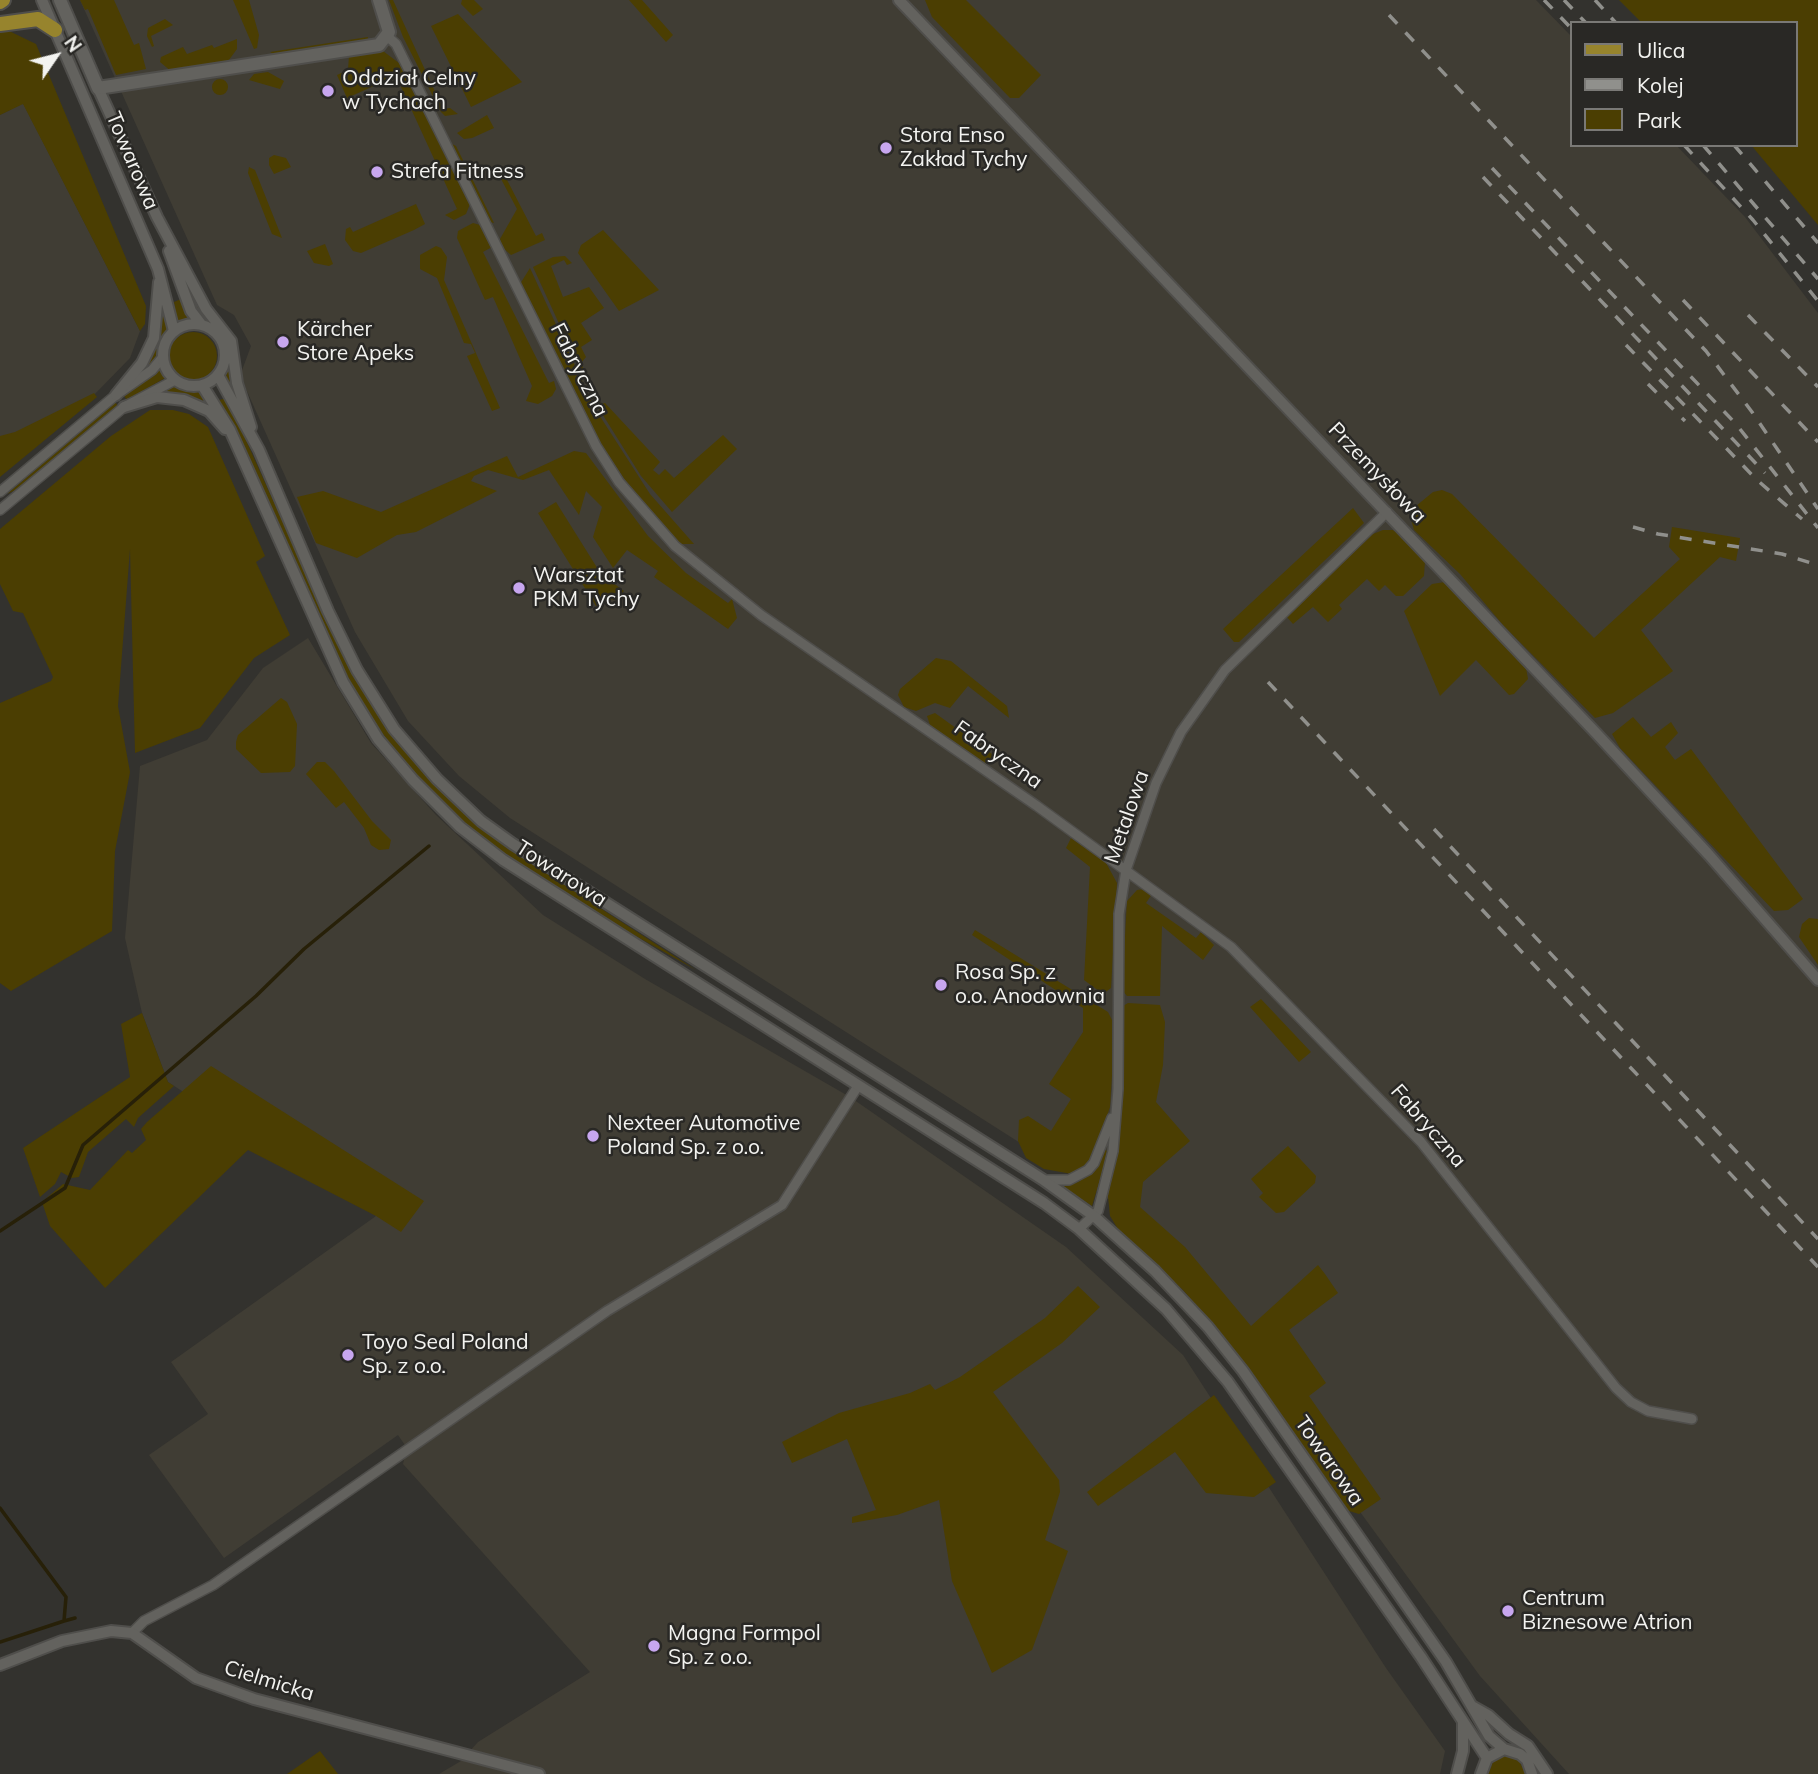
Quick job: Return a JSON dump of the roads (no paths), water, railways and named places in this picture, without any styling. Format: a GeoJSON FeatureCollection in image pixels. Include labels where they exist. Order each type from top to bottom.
{"type":"FeatureCollection","features":[{"type":"Feature","properties":{"kind":"main road","name":"Towarowa"},"geometry":{"type":"LineString","coordinates":[[60,0],[98,88]]}},
{"type":"Feature","properties":{"kind":"main road","name":"Fabryczna"},"geometry":{"type":"LineString","coordinates":[[379,0],[388,37]]}},
{"type":"Feature","properties":{"kind":"main road"},"geometry":{"type":"LineString","coordinates":[[0,24],[38,19],[55,30]]}},
{"type":"Feature","properties":{"kind":"main road"},"geometry":{"type":"LineString","coordinates":[[98,88],[379,45],[388,37]]}},
{"type":"Feature","properties":{"kind":"street","name":"Towarowa"},"geometry":{"type":"LineString","coordinates":[[42,0],[158,269]]}},
{"type":"Feature","properties":{"kind":"street","name":"Przemysłowa"},"geometry":{"type":"LineString","coordinates":[[900,0],[1700,845],[1818,980]]}},
{"type":"Feature","properties":{"kind":"street","name":"Fabryczna"},"geometry":{"type":"LineString","coordinates":[[388,37],[396,44],[596,446],[619,482],[653,522],[687,557],[761,615],[884,698],[1231,947],[1411,1133],[1616,1388],[1631,1402],[1648,1411],[1692,1419]]}},
{"type":"Feature","properties":{"kind":"street","name":"Towarowa"},"geometry":{"type":"LineString","coordinates":[[98,88],[157,217]]}},
{"type":"Feature","properties":{"kind":"street"},"geometry":{"type":"LineString","coordinates":[[157,217],[191,311],[201,324],[210,328],[222,341],[225,359],[218,375],[202,385],[188,386],[175,380],[165,366],[163,357]]}},
{"type":"Feature","properties":{"kind":"street"},"geometry":{"type":"LineString","coordinates":[[157,217],[205,309],[231,341],[237,383],[258,450]]}},
{"type":"Feature","properties":{"kind":"street"},"geometry":{"type":"LineString","coordinates":[[158,269],[174,331]]}},
{"type":"Feature","properties":{"kind":"street"},"geometry":{"type":"LineString","coordinates":[[116,395],[142,363],[154,338],[159,303],[158,269]]}},
{"type":"Feature","properties":{"kind":"street"},"geometry":{"type":"LineString","coordinates":[[0,492],[116,395],[152,370],[163,357],[168,338],[174,331],[182,326],[201,324]]}},
{"type":"Feature","properties":{"kind":"street","name":"Towarowa"},"geometry":{"type":"LineString","coordinates":[[218,375],[258,450],[347,650],[380,709],[416,756],[457,799],[497,833],[718,976],[1042,1179],[1095,1217],[1183,1298],[1243,1371],[1446,1662],[1489,1736],[1504,1749],[1520,1754],[1527,1760],[1532,1774]]}},
{"type":"Feature","properties":{"kind":"street"},"geometry":{"type":"LineString","coordinates":[[0,510],[124,407],[175,380]]}},
{"type":"Feature","properties":{"kind":"street","name":"Towarowa"},"geometry":{"type":"LineString","coordinates":[[202,385],[222,412],[333,664],[365,720],[395,760],[442,810],[487,849],[1044,1203],[1079,1229],[1166,1309],[1228,1382],[1487,1758]]}},
{"type":"Feature","properties":{"kind":"street"},"geometry":{"type":"LineString","coordinates":[[124,407],[157,397],[196,404],[217,419],[236,446]]}},
{"type":"Feature","properties":{"kind":"street","name":"Metalowa"},"geometry":{"type":"LineString","coordinates":[[1095,1217],[1101,1206],[1113,1151],[1118,1089],[1119,914],[1125,870],[1162,770],[1196,707],[1225,670],[1387,512]]}},
{"type":"Feature","properties":{"kind":"street"},"geometry":{"type":"LineString","coordinates":[[709,990],[718,976]]}},
{"type":"Feature","properties":{"kind":"street"},"geometry":{"type":"LineString","coordinates":[[0,1665],[62,1641],[111,1631],[132,1633],[144,1621],[214,1585],[607,1311],[782,1205],[858,1086]]}},
{"type":"Feature","properties":{"kind":"street"},"geometry":{"type":"LineString","coordinates":[[1042,1179],[1069,1180],[1088,1170],[1094,1163],[1115,1113]]}},
{"type":"Feature","properties":{"kind":"street"},"geometry":{"type":"LineString","coordinates":[[1079,1229],[1095,1217]]}},
{"type":"Feature","properties":{"kind":"street","name":"Cielmicka"},"geometry":{"type":"LineString","coordinates":[[132,1633],[196,1678],[254,1699],[539,1774]]}},
{"type":"Feature","properties":{"kind":"street"},"geometry":{"type":"LineString","coordinates":[[1472,1706],[1488,1714],[1509,1734],[1528,1746],[1547,1774]]}},
{"type":"Feature","properties":{"kind":"street"},"geometry":{"type":"LineString","coordinates":[[1457,1774],[1463,1751],[1462,1720]]}},
{"type":"Feature","properties":{"kind":"street"},"geometry":{"type":"LineString","coordinates":[[1480,1774],[1487,1758],[1504,1749]]}},
{"type":"Feature","properties":{"kind":"waterway"},"geometry":{"type":"LineString","coordinates":[[0,1231],[65,1188],[83,1145],[256,996],[304,949],[429,846]]}},
{"type":"Feature","properties":{"kind":"waterway"},"geometry":{"type":"LineString","coordinates":[[0,1508],[66,1597],[64,1621],[0,1642]]}},
{"type":"Feature","properties":{"kind":"waterway"},"geometry":{"type":"LineString","coordinates":[[64,1621],[75,1618]]}},
{"type":"Feature","properties":{"kind":"railway"},"geometry":{"type":"LineString","coordinates":[[1544,0],[1570,27]]}},
{"type":"Feature","properties":{"kind":"railway"},"geometry":{"type":"LineString","coordinates":[[1564,0],[1584,21]]}},
{"type":"Feature","properties":{"kind":"railway"},"geometry":{"type":"LineString","coordinates":[[1595,0],[1614,21]]}},
{"type":"Feature","properties":{"kind":"railway"},"geometry":{"type":"LineString","coordinates":[[1389,15],[1706,351],[1752,412],[1818,509]]}},
{"type":"Feature","properties":{"kind":"railway"},"geometry":{"type":"LineString","coordinates":[[1686,147],[1753,220],[1818,301]]}},
{"type":"Feature","properties":{"kind":"railway"},"geometry":{"type":"LineString","coordinates":[[1705,147],[1818,279]]}},
{"type":"Feature","properties":{"kind":"railway"},"geometry":{"type":"LineString","coordinates":[[1736,147],[1818,243]]}},
{"type":"Feature","properties":{"kind":"railway"},"geometry":{"type":"LineString","coordinates":[[1492,168],[1736,424],[1818,528]]}},
{"type":"Feature","properties":{"kind":"railway"},"geometry":{"type":"LineString","coordinates":[[1483,177],[1765,473]]}},
{"type":"Feature","properties":{"kind":"railway"},"geometry":{"type":"LineString","coordinates":[[1683,300],[1818,442]]}},
{"type":"Feature","properties":{"kind":"railway"},"geometry":{"type":"LineString","coordinates":[[1748,315],[1818,387]]}},
{"type":"Feature","properties":{"kind":"railway"},"geometry":{"type":"LineString","coordinates":[[1626,345],[1757,480],[1802,519]]}},
{"type":"Feature","properties":{"kind":"railway"},"geometry":{"type":"LineString","coordinates":[[1648,384],[1685,421]]}},
{"type":"Feature","properties":{"kind":"railway"},"geometry":{"type":"LineString","coordinates":[[1633,527],[1658,534],[1782,554],[1818,565]]}},
{"type":"Feature","properties":{"kind":"railway"},"geometry":{"type":"LineString","coordinates":[[1268,682],[1818,1267]]}},
{"type":"Feature","properties":{"kind":"railway"},"geometry":{"type":"LineString","coordinates":[[1434,829],[1818,1239]]}},
{"type":"Feature","properties":{"kind":"place","name":"Oddział Celny w Tychach"},"geometry":{"type":"Point","coordinates":[328,91]}},
{"type":"Feature","properties":{"kind":"place","name":"Stora Enso Zakład Tychy"},"geometry":{"type":"Point","coordinates":[886,148]}},
{"type":"Feature","properties":{"kind":"place","name":"Strefa Fitness"},"geometry":{"type":"Point","coordinates":[377,172]}},
{"type":"Feature","properties":{"kind":"place","name":"Kärcher Store Apeks"},"geometry":{"type":"Point","coordinates":[283,342]}},
{"type":"Feature","properties":{"kind":"place","name":"Warsztat PKM Tychy"},"geometry":{"type":"Point","coordinates":[519,588]}},
{"type":"Feature","properties":{"kind":"place","name":"Rosa Sp. z o.o. Anodownia"},"geometry":{"type":"Point","coordinates":[941,985]}},
{"type":"Feature","properties":{"kind":"place","name":"Nexteer Automotive Poland Sp. z o.o."},"geometry":{"type":"Point","coordinates":[593,1136]}},
{"type":"Feature","properties":{"kind":"place","name":"Toyo Seal Poland Sp. z o.o."},"geometry":{"type":"Point","coordinates":[348,1355]}},
{"type":"Feature","properties":{"kind":"place","name":"Centrum Biznesowe Atrion"},"geometry":{"type":"Point","coordinates":[1508,1611]}},
{"type":"Feature","properties":{"kind":"place","name":"Magna Formpol Sp. z o.o."},"geometry":{"type":"Point","coordinates":[654,1646]}}]}
